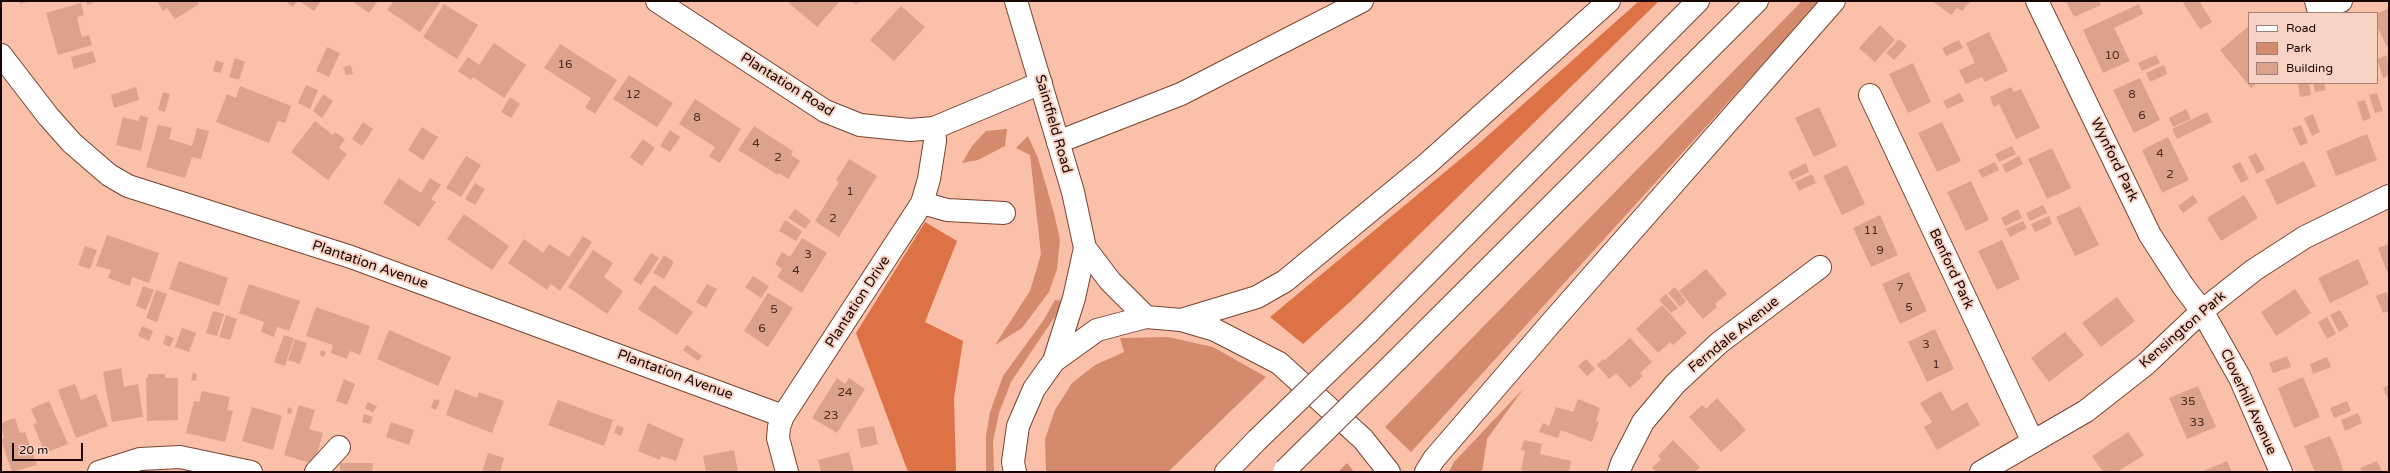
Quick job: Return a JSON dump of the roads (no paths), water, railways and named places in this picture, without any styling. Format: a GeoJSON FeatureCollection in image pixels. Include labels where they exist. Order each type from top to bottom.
{"type":"FeatureCollection","features":[{"type":"Feature","properties":{"kind":"main road","name":"Plantation Road"},"geometry":{"type":"LineString","coordinates":[[657,1],[825,111],[860,124],[887,129],[910,130],[934,128],[1025,88],[1041,83]]}},
{"type":"Feature","properties":{"kind":"main road","name":"Saintfield Road"},"geometry":{"type":"LineString","coordinates":[[1016,1],[1058,142],[1085,248],[1082,269],[1054,361]]}},
{"type":"Feature","properties":{"kind":"main road"},"geometry":{"type":"LineString","coordinates":[[1058,142],[1181,94],[1362,1]]}},
{"type":"Feature","properties":{"kind":"main road"},"geometry":{"type":"LineString","coordinates":[[1181,320],[1257,298],[1285,281],[1427,164],[1609,1]]}},
{"type":"Feature","properties":{"kind":"main road"},"geometry":{"type":"LineString","coordinates":[[1226,472],[1369,332],[1698,1]]}},
{"type":"Feature","properties":{"kind":"main road"},"geometry":{"type":"LineString","coordinates":[[1284,471],[1757,1]]}},
{"type":"Feature","properties":{"kind":"main road"},"geometry":{"type":"LineString","coordinates":[[1426,472],[1434,459],[1546,329],[1834,1]]}},
{"type":"Feature","properties":{"kind":"main road"},"geometry":{"type":"LineString","coordinates":[[2316,1],[2318,8],[2341,1]]}},
{"type":"Feature","properties":{"kind":"main road","name":"Wynford Park"},"geometry":{"type":"LineString","coordinates":[[2037,2],[2150,235],[2183,286],[2202,311]]}},
{"type":"Feature","properties":{"kind":"main road","name":"Plantation Avenue"},"geometry":{"type":"LineString","coordinates":[[1,55],[48,116],[72,143],[109,175],[128,186],[351,257],[783,416]]}},
{"type":"Feature","properties":{"kind":"main road","name":"Benford Park"},"geometry":{"type":"LineString","coordinates":[[1870,95],[2033,442]]}},
{"type":"Feature","properties":{"kind":"main road","name":"Plantation Drive"},"geometry":{"type":"LineString","coordinates":[[787,472],[778,438],[779,427],[783,416],[922,203],[929,179],[935,141],[934,128]]}},
{"type":"Feature","properties":{"kind":"main road","name":"Kensington Park"},"geometry":{"type":"LineString","coordinates":[[1981,472],[2086,411],[2146,364],[2202,311],[2254,270],[2305,237],[2389,196]]}},
{"type":"Feature","properties":{"kind":"main road"},"geometry":{"type":"LineString","coordinates":[[922,203],[947,210],[1004,213]]}},
{"type":"Feature","properties":{"kind":"main road","name":"Saintfield Road"},"geometry":{"type":"LineString","coordinates":[[1085,248],[1110,281],[1146,317]]}},
{"type":"Feature","properties":{"kind":"main road","name":"Ferndale Avenue"},"geometry":{"type":"LineString","coordinates":[[1619,472],[1643,422],[1675,384],[1719,343],[1820,267]]}},
{"type":"Feature","properties":{"kind":"main road","name":"Cloverhill Avenue"},"geometry":{"type":"LineString","coordinates":[[2202,311],[2240,378],[2281,472]]}},
{"type":"Feature","properties":{"kind":"main road"},"geometry":{"type":"LineString","coordinates":[[1015,472],[1013,462],[1018,426],[1034,388],[1054,361],[1097,330],[1146,317],[1181,320],[1215,330],[1279,364],[1363,439],[1389,472]]}},
{"type":"Feature","properties":{"kind":"main road"},"geometry":{"type":"LineString","coordinates":[[316,472],[338,447]]}},
{"type":"Feature","properties":{"kind":"main road"},"geometry":{"type":"LineString","coordinates":[[99,472],[140,459],[180,458],[251,472]]}}]}
